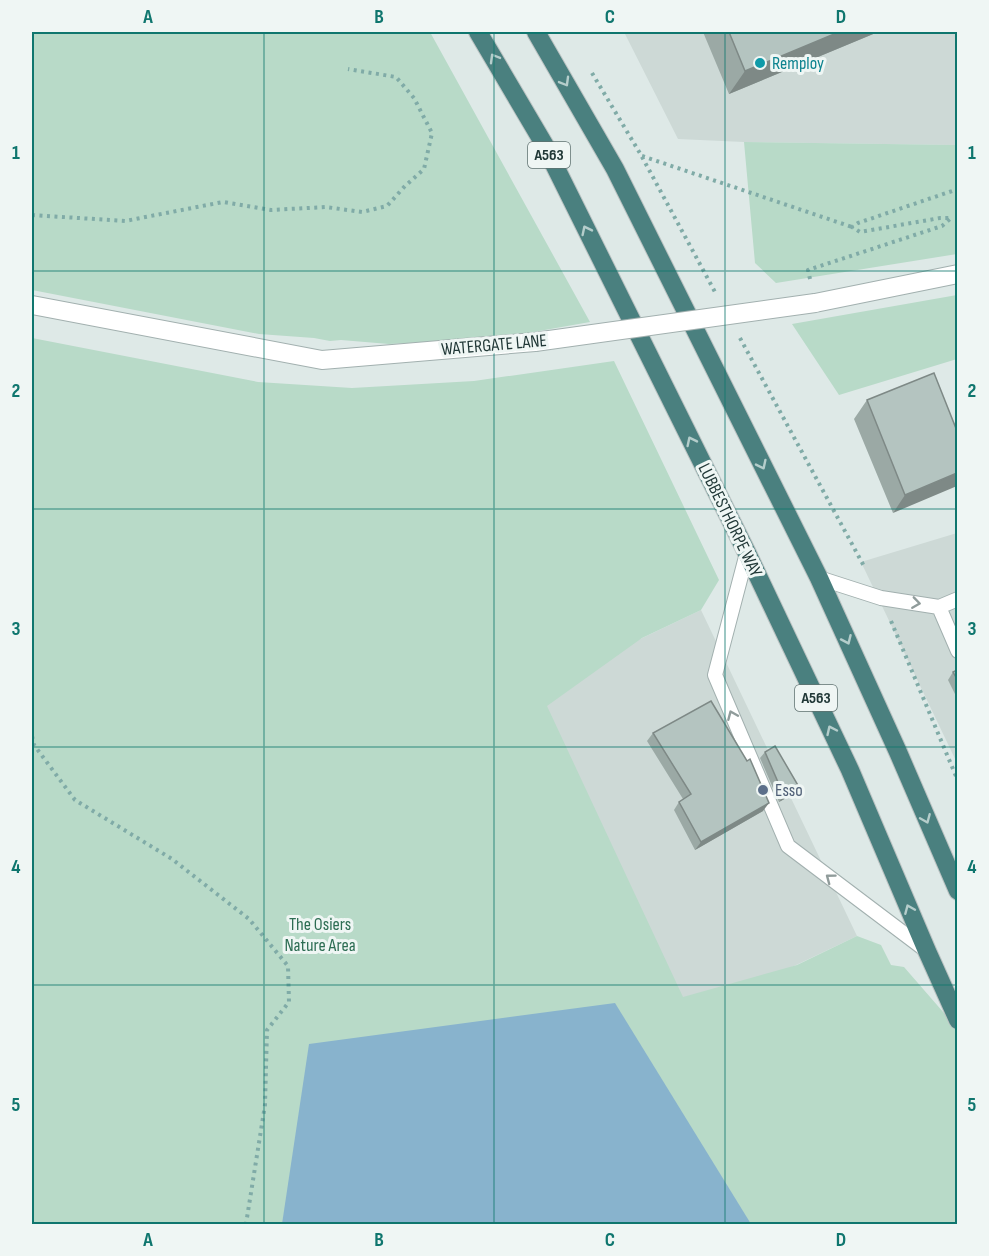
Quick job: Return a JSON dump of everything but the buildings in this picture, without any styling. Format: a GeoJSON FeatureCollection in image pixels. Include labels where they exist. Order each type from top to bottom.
{"type":"FeatureCollection","features":[{"type":"Feature","properties":{"kind":"highway","name":"LUBBESTHORPE WAY"},"geometry":{"type":"LineString","coordinates":[[478,32],[544,144],[747,554],[850,770],[957,1020]]}},
{"type":"Feature","properties":{"kind":"highway","name":"A563"},"geometry":{"type":"LineString","coordinates":[[536,32],[615,169],[819,579],[898,752],[957,891]]}},
{"type":"Feature","properties":{"kind":"street","name":"WATERGATE LANE"},"geometry":{"type":"LineString","coordinates":[[32,305],[322,360],[535,342],[815,303],[957,274]]}},
{"type":"Feature","properties":{"kind":"lane"},"geometry":{"type":"LineString","coordinates":[[747,554],[715,675],[788,846],[927,951]]}},
{"type":"Feature","properties":{"kind":"lane"},"geometry":{"type":"LineString","coordinates":[[819,579],[881,598],[939,606],[957,599]]}},
{"type":"Feature","properties":{"kind":"lane"},"geometry":{"type":"LineString","coordinates":[[939,606],[957,651]]}},
{"type":"Feature","properties":{"kind":"path"},"geometry":{"type":"LineString","coordinates":[[32,215],[125,220],[223,202],[271,210],[327,207],[362,212],[387,206],[424,169],[432,133],[414,98],[396,77],[348,69]]}},
{"type":"Feature","properties":{"kind":"path"},"geometry":{"type":"LineString","coordinates":[[590,70],[641,155],[719,300]]}},
{"type":"Feature","properties":{"kind":"path"},"geometry":{"type":"LineString","coordinates":[[615,169],[641,155],[852,227],[860,232],[951,218],[942,226],[808,270]]}},
{"type":"Feature","properties":{"kind":"path"},"geometry":{"type":"LineString","coordinates":[[852,227],[957,189]]}},
{"type":"Feature","properties":{"kind":"path"},"geometry":{"type":"LineString","coordinates":[[736,330],[881,598],[957,781]]}},
{"type":"Feature","properties":{"kind":"path"},"geometry":{"type":"LineString","coordinates":[[32,736],[34,745],[75,800],[172,859],[249,919],[288,966],[289,1002],[267,1030],[265,1105],[246,1224]]}},
{"type":"Feature","properties":{"kind":"shaded area"},"geometry":{"type":"Polygon","coordinates":[[[624,32],[957,32],[957,145],[678,139],[624,32]]]}},
{"type":"Feature","properties":{"kind":"shaded area"},"geometry":{"type":"Polygon","coordinates":[[[957,533],[957,763],[861,562],[957,533]]]}},
{"type":"Feature","properties":{"kind":"shaded area"},"geometry":{"type":"Polygon","coordinates":[[[701,610],[857,936],[681,1020],[525,694],[701,610]]]}},
{"type":"Feature","properties":{"kind":"green space"},"geometry":{"type":"Polygon","coordinates":[[[32,32],[430,32],[590,322],[499,338],[389,344],[330,341],[259,334],[32,290],[32,32]]]}},
{"type":"Feature","properties":{"kind":"green space"},"geometry":{"type":"Polygon","coordinates":[[[744,142],[957,145],[957,254],[776,283],[755,263],[744,142]]]}},
{"type":"Feature","properties":{"kind":"green space"},"geometry":{"type":"Polygon","coordinates":[[[957,295],[957,359],[839,395],[792,324],[957,295]]]}},
{"type":"Feature","properties":{"kind":"green space","name":"The Osiers Nature Area"},"geometry":{"type":"Polygon","coordinates":[[[32,338],[258,382],[352,388],[474,381],[614,361],[719,580],[701,610],[642,638],[547,706],[683,997],[797,965],[857,936],[881,945],[891,965],[904,967],[957,1028],[957,1224],[32,1224],[32,338]]]}},
{"type":"Feature","properties":{"kind":"water"},"geometry":{"type":"Polygon","coordinates":[[[615,1003],[751,1224],[282,1224],[309,1044],[615,1003]]]}},
{"type":"Feature","properties":{"kind":"place","name":"Remploy"},"geometry":{"type":"Point","coordinates":[760,63]}},
{"type":"Feature","properties":{"kind":"place","name":"Esso"},"geometry":{"type":"Point","coordinates":[763,790]}}]}
